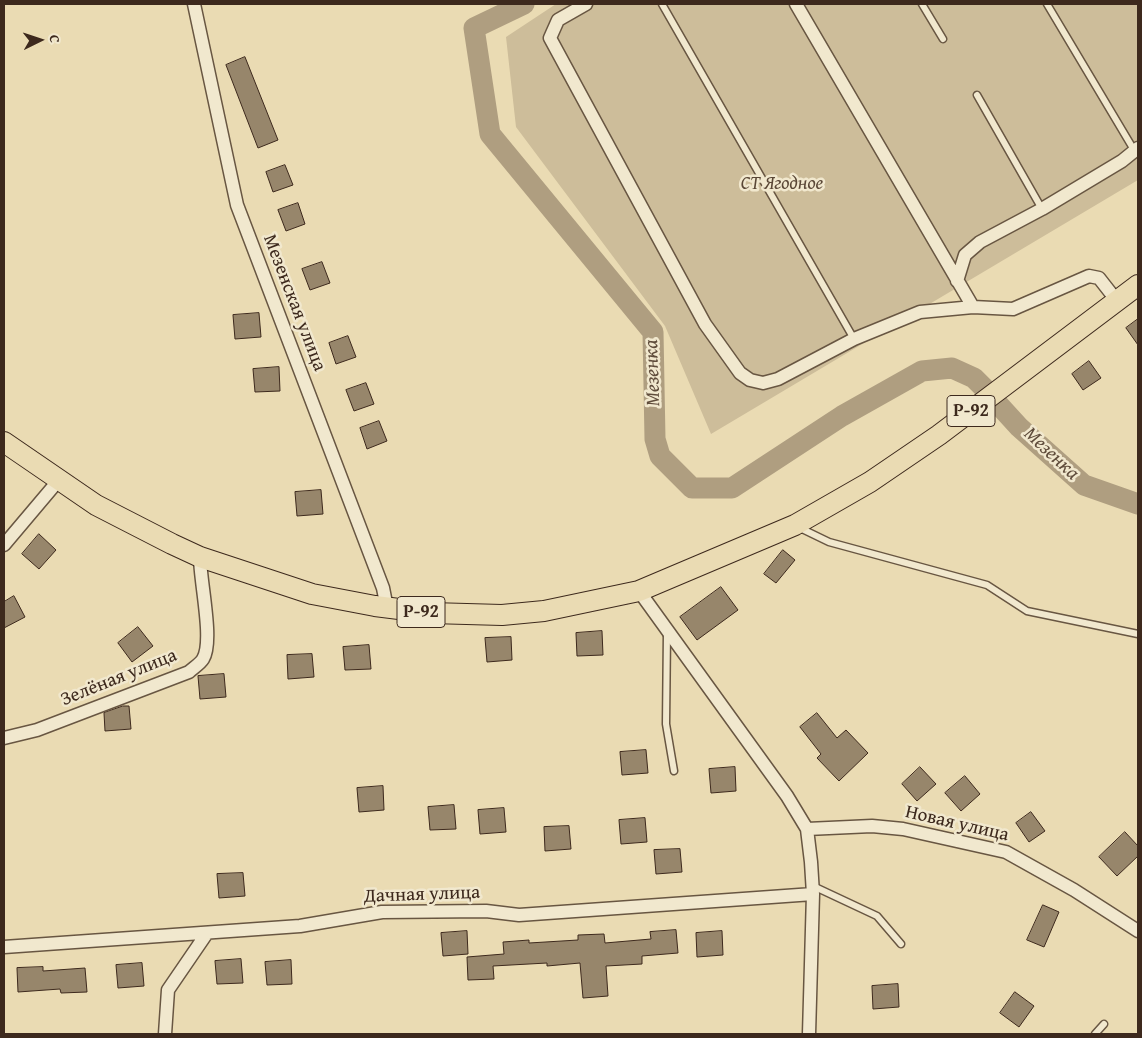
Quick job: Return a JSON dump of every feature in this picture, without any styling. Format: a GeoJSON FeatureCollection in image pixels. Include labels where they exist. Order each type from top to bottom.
{"type":"FeatureCollection","features":[{"type":"Feature","properties":{"kind":"main road","name":"Р-92"},"geometry":{"type":"LineString","coordinates":[[4,442],[58,481],[96,505],[200,557],[312,594],[387,608],[431,613],[502,615],[552,610],[639,591],[795,525],[870,482],[939,435],[1138,285]]}},
{"type":"Feature","properties":{"kind":"street","name":"Мезенская улица"},"geometry":{"type":"LineString","coordinates":[[194,4],[237,206],[383,588],[387,608]]}},
{"type":"Feature","properties":{"kind":"street"},"geometry":{"type":"LineString","coordinates":[[586,4],[558,20],[550,38],[705,324],[740,373],[750,380],[763,383],[778,379],[854,339],[920,312],[973,307],[1012,309],[1089,276],[1099,278],[1118,301]]}},
{"type":"Feature","properties":{"kind":"street"},"geometry":{"type":"LineString","coordinates":[[796,4],[973,307]]}},
{"type":"Feature","properties":{"kind":"street"},"geometry":{"type":"LineString","coordinates":[[957,281],[965,256],[980,242],[1042,209],[1122,162],[1136,149]]}},
{"type":"Feature","properties":{"kind":"street"},"geometry":{"type":"LineString","coordinates":[[4,545],[58,481]]}},
{"type":"Feature","properties":{"kind":"street","name":"Зелёная улица"},"geometry":{"type":"LineString","coordinates":[[4,738],[38,730],[189,672],[203,659],[208,641],[200,578],[200,557]]}},
{"type":"Feature","properties":{"kind":"street"},"geometry":{"type":"LineString","coordinates":[[639,591],[667,628],[807,829],[813,890],[809,1034]]}},
{"type":"Feature","properties":{"kind":"street","name":"Новая улица"},"geometry":{"type":"LineString","coordinates":[[807,829],[872,826],[1006,852],[1074,890],[1138,931]]}},
{"type":"Feature","properties":{"kind":"street","name":"Дачная улица"},"geometry":{"type":"LineString","coordinates":[[4,947],[300,926],[382,912],[486,911],[519,915],[813,890]]}},
{"type":"Feature","properties":{"kind":"street"},"geometry":{"type":"LineString","coordinates":[[165,1034],[168,990],[207,933]]}},
{"type":"Feature","properties":{"kind":"lane"},"geometry":{"type":"LineString","coordinates":[[662,4],[854,339]]}},
{"type":"Feature","properties":{"kind":"lane"},"geometry":{"type":"LineString","coordinates":[[922,4],[943,39]]}},
{"type":"Feature","properties":{"kind":"lane"},"geometry":{"type":"LineString","coordinates":[[1048,4],[1136,149]]}},
{"type":"Feature","properties":{"kind":"lane"},"geometry":{"type":"LineString","coordinates":[[977,95],[1042,209]]}},
{"type":"Feature","properties":{"kind":"lane"},"geometry":{"type":"LineString","coordinates":[[795,525],[829,542],[987,585],[1026,611],[1138,634]]}},
{"type":"Feature","properties":{"kind":"lane"},"geometry":{"type":"LineString","coordinates":[[667,628],[666,724],[674,771]]}},
{"type":"Feature","properties":{"kind":"lane"},"geometry":{"type":"LineString","coordinates":[[813,890],[877,916],[901,944]]}},
{"type":"Feature","properties":{"kind":"lane"},"geometry":{"type":"LineString","coordinates":[[1095,1034],[1104,1024]]}},
{"type":"Feature","properties":{"kind":"green space","name":"СТ Ягодное"},"geometry":{"type":"Polygon","coordinates":[[[556,4],[1138,4],[1138,180],[711,434],[665,326],[516,127],[506,37],[556,4]]]}},
{"type":"Feature","properties":{"kind":"building"},"geometry":{"type":"Polygon","coordinates":[[[245,57],[278,140],[258,148],[226,65],[245,57]]]}},
{"type":"Feature","properties":{"kind":"building"},"geometry":{"type":"Polygon","coordinates":[[[285,165],[293,185],[273,192],[266,172],[285,165]]]}},
{"type":"Feature","properties":{"kind":"building"},"geometry":{"type":"Polygon","coordinates":[[[298,203],[305,224],[286,231],[278,210],[298,203]]]}},
{"type":"Feature","properties":{"kind":"building"},"geometry":{"type":"Polygon","coordinates":[[[322,262],[330,283],[310,290],[302,269],[322,262]]]}},
{"type":"Feature","properties":{"kind":"building"},"geometry":{"type":"Polygon","coordinates":[[[259,313],[261,337],[235,339],[233,315],[259,313]]]}},
{"type":"Feature","properties":{"kind":"building"},"geometry":{"type":"Polygon","coordinates":[[[1138,319],[1138,345],[1126,328],[1138,319]]]}},
{"type":"Feature","properties":{"kind":"building"},"geometry":{"type":"Polygon","coordinates":[[[348,336],[356,357],[336,364],[329,343],[348,336]]]}},
{"type":"Feature","properties":{"kind":"building"},"geometry":{"type":"Polygon","coordinates":[[[1089,361],[1101,378],[1083,390],[1072,374],[1089,361]]]}},
{"type":"Feature","properties":{"kind":"building"},"geometry":{"type":"Polygon","coordinates":[[[279,367],[280,391],[255,392],[253,369],[279,367]]]}},
{"type":"Feature","properties":{"kind":"building"},"geometry":{"type":"Polygon","coordinates":[[[366,383],[374,404],[354,411],[346,390],[366,383]]]}},
{"type":"Feature","properties":{"kind":"building"},"geometry":{"type":"Polygon","coordinates":[[[379,421],[387,441],[367,449],[360,428],[379,421]]]}},
{"type":"Feature","properties":{"kind":"building"},"geometry":{"type":"Polygon","coordinates":[[[321,490],[323,514],[297,516],[295,492],[321,490]]]}},
{"type":"Feature","properties":{"kind":"building"},"geometry":{"type":"Polygon","coordinates":[[[39,534],[56,550],[39,569],[22,554],[39,534]]]}},
{"type":"Feature","properties":{"kind":"building"},"geometry":{"type":"Polygon","coordinates":[[[783,550],[795,560],[776,583],[764,574],[783,550]]]}},
{"type":"Feature","properties":{"kind":"building"},"geometry":{"type":"Polygon","coordinates":[[[721,587],[738,610],[697,640],[680,617],[721,587]]]}},
{"type":"Feature","properties":{"kind":"building"},"geometry":{"type":"Polygon","coordinates":[[[14,596],[25,617],[4,628],[4,602],[14,596]]]}},
{"type":"Feature","properties":{"kind":"building"},"geometry":{"type":"Polygon","coordinates":[[[138,627],[153,646],[132,662],[118,643],[138,627]]]}},
{"type":"Feature","properties":{"kind":"building"},"geometry":{"type":"Polygon","coordinates":[[[602,631],[603,655],[577,656],[576,633],[602,631]]]}},
{"type":"Feature","properties":{"kind":"building"},"geometry":{"type":"Polygon","coordinates":[[[511,637],[512,660],[487,662],[485,638],[511,637]]]}},
{"type":"Feature","properties":{"kind":"building"},"geometry":{"type":"Polygon","coordinates":[[[369,645],[371,669],[345,670],[343,647],[369,645]]]}},
{"type":"Feature","properties":{"kind":"building"},"geometry":{"type":"Polygon","coordinates":[[[312,654],[314,677],[288,679],[287,655],[312,654]]]}},
{"type":"Feature","properties":{"kind":"building"},"geometry":{"type":"Polygon","coordinates":[[[224,674],[226,697],[200,699],[198,676],[224,674]]]}},
{"type":"Feature","properties":{"kind":"building"},"geometry":{"type":"Polygon","coordinates":[[[123,706],[129,706],[131,729],[105,731],[104,713],[123,706]]]}},
{"type":"Feature","properties":{"kind":"building"},"geometry":{"type":"Polygon","coordinates":[[[817,713],[837,738],[846,730],[868,753],[839,781],[817,758],[821,754],[800,727],[817,713]]]}},
{"type":"Feature","properties":{"kind":"building"},"geometry":{"type":"Polygon","coordinates":[[[646,750],[648,773],[622,775],[620,752],[646,750]]]}},
{"type":"Feature","properties":{"kind":"building"},"geometry":{"type":"Polygon","coordinates":[[[735,767],[736,791],[711,793],[709,769],[735,767]]]}},
{"type":"Feature","properties":{"kind":"building"},"geometry":{"type":"Polygon","coordinates":[[[920,767],[936,784],[917,801],[902,784],[920,767]]]}},
{"type":"Feature","properties":{"kind":"building"},"geometry":{"type":"Polygon","coordinates":[[[965,776],[980,794],[961,811],[945,793],[965,776]]]}},
{"type":"Feature","properties":{"kind":"building"},"geometry":{"type":"Polygon","coordinates":[[[383,786],[384,810],[359,812],[357,788],[383,786]]]}},
{"type":"Feature","properties":{"kind":"building"},"geometry":{"type":"Polygon","coordinates":[[[454,805],[456,829],[430,830],[428,807],[454,805]]]}},
{"type":"Feature","properties":{"kind":"building"},"geometry":{"type":"Polygon","coordinates":[[[504,808],[506,832],[480,834],[478,810],[504,808]]]}},
{"type":"Feature","properties":{"kind":"building"},"geometry":{"type":"Polygon","coordinates":[[[1031,812],[1045,831],[1029,842],[1016,823],[1031,812]]]}},
{"type":"Feature","properties":{"kind":"building"},"geometry":{"type":"Polygon","coordinates":[[[645,818],[647,842],[621,844],[619,820],[645,818]]]}},
{"type":"Feature","properties":{"kind":"building"},"geometry":{"type":"Polygon","coordinates":[[[569,826],[571,849],[545,851],[544,827],[569,826]]]}},
{"type":"Feature","properties":{"kind":"building"},"geometry":{"type":"Polygon","coordinates":[[[1125,832],[1138,846],[1138,856],[1117,876],[1099,857],[1125,832]]]}},
{"type":"Feature","properties":{"kind":"building"},"geometry":{"type":"Polygon","coordinates":[[[680,849],[682,872],[656,874],[654,850],[680,849]]]}},
{"type":"Feature","properties":{"kind":"building"},"geometry":{"type":"Polygon","coordinates":[[[243,873],[245,896],[219,898],[217,874],[243,873]]]}},
{"type":"Feature","properties":{"kind":"building"},"geometry":{"type":"Polygon","coordinates":[[[1043,905],[1059,912],[1044,947],[1027,940],[1043,905]]]}},
{"type":"Feature","properties":{"kind":"building"},"geometry":{"type":"Polygon","coordinates":[[[676,930],[678,953],[642,956],[642,964],[606,966],[608,996],[583,998],[580,963],[547,966],[547,963],[493,966],[494,979],[468,980],[467,957],[504,954],[503,942],[529,940],[529,943],[578,940],[578,935],[604,934],[605,943],[651,939],[650,932],[676,930]]]}},
{"type":"Feature","properties":{"kind":"building"},"geometry":{"type":"Polygon","coordinates":[[[467,931],[468,954],[443,956],[441,933],[467,931]]]}},
{"type":"Feature","properties":{"kind":"building"},"geometry":{"type":"Polygon","coordinates":[[[722,931],[723,955],[697,957],[696,933],[722,931]]]}},
{"type":"Feature","properties":{"kind":"building"},"geometry":{"type":"Polygon","coordinates":[[[241,959],[243,983],[217,984],[215,961],[241,959]]]}},
{"type":"Feature","properties":{"kind":"building"},"geometry":{"type":"Polygon","coordinates":[[[291,960],[292,984],[267,985],[265,962],[291,960]]]}},
{"type":"Feature","properties":{"kind":"building"},"geometry":{"type":"Polygon","coordinates":[[[142,963],[144,986],[118,988],[116,965],[142,963]]]}},
{"type":"Feature","properties":{"kind":"building"},"geometry":{"type":"Polygon","coordinates":[[[43,967],[43,971],[85,968],[87,992],[61,993],[60,989],[18,992],[17,968],[43,967]]]}},
{"type":"Feature","properties":{"kind":"building"},"geometry":{"type":"Polygon","coordinates":[[[898,984],[899,1007],[873,1009],[872,986],[898,984]]]}},
{"type":"Feature","properties":{"kind":"building"},"geometry":{"type":"Polygon","coordinates":[[[1015,992],[1034,1006],[1019,1027],[1000,1013],[1015,992]]]}},
{"type":"Feature","properties":{"kind":"waterway","name":"Мезенка"},"geometry":{"type":"LineString","coordinates":[[524,4],[474,28],[490,134],[653,332],[655,439],[660,456],[692,488],[732,488],[842,416],[922,371],[952,368],[974,378],[984,388]]}},
{"type":"Feature","properties":{"kind":"waterway","name":"Мезенка"},"geometry":{"type":"LineString","coordinates":[[998,404],[1019,427],[1084,485],[1138,504]]}}]}
